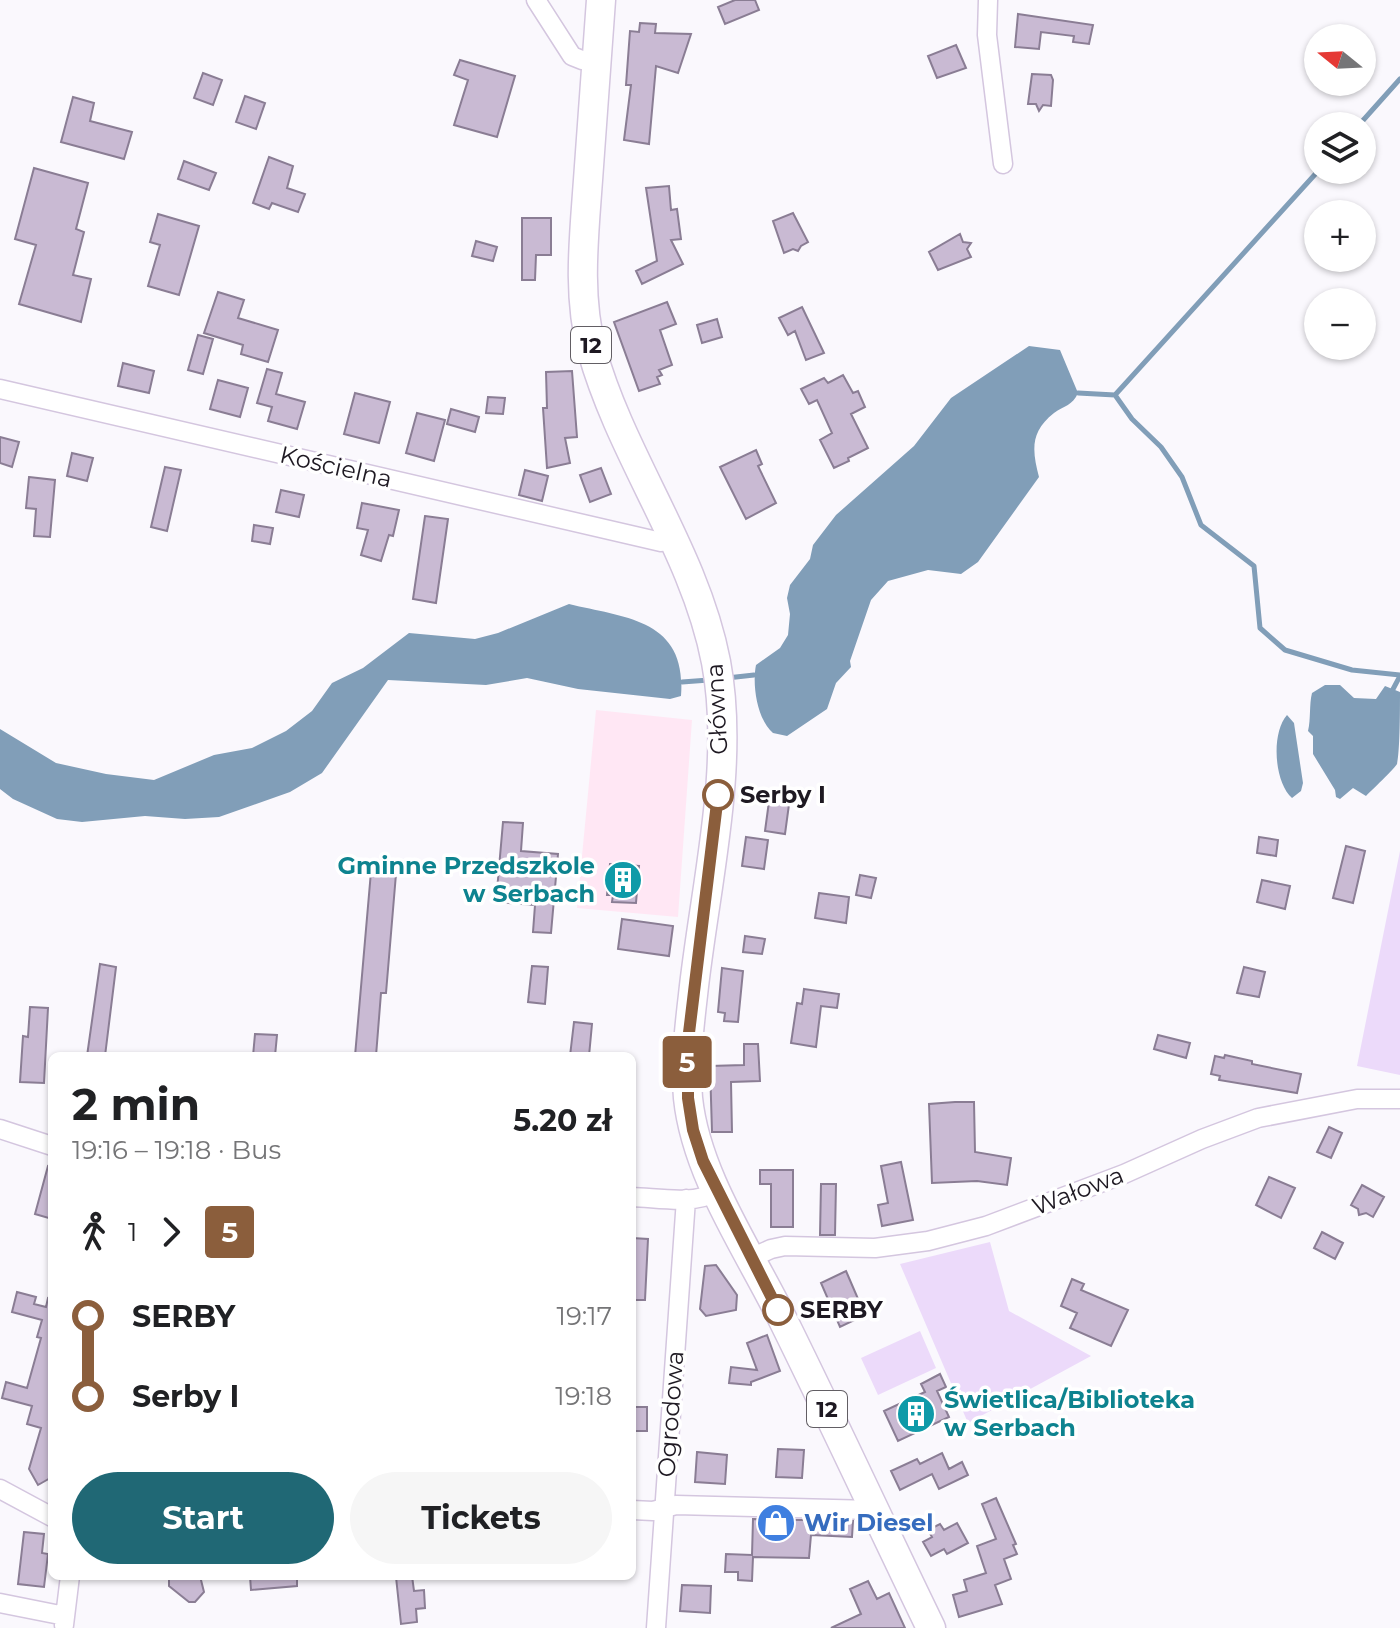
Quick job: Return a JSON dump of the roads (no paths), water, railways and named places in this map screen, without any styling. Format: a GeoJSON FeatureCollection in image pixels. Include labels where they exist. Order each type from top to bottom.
{"type":"FeatureCollection","features":[{"type":"Feature","properties":{"kind":"main road","name":"Główna"},"geometry":{"type":"LineString","coordinates":[[601,0],[583,270],[585,318],[603,384],[706,623],[719,679],[722,746],[719,783],[687,1069],[693,1130],[717,1192],[931,1628]]}},
{"type":"Feature","properties":{"kind":"street"},"geometry":{"type":"LineString","coordinates":[[536,0],[572,56],[597,61]]}},
{"type":"Feature","properties":{"kind":"street"},"geometry":{"type":"LineString","coordinates":[[988,0],[987,35],[1003,164]]}},
{"type":"Feature","properties":{"kind":"street","name":"Kościelna"},"geometry":{"type":"LineString","coordinates":[[0,389],[661,542],[671,537]]}},
{"type":"Feature","properties":{"kind":"street","name":"Wałowa"},"geometry":{"type":"LineString","coordinates":[[751,1258],[785,1246],[875,1248],[928,1241],[1000,1221],[1258,1118],[1357,1099],[1400,1099]]}},
{"type":"Feature","properties":{"kind":"street"},"geometry":{"type":"LineString","coordinates":[[0,1129],[48,1145]]}},
{"type":"Feature","properties":{"kind":"street"},"geometry":{"type":"LineString","coordinates":[[636,1197],[705,1198],[717,1192]]}},
{"type":"Feature","properties":{"kind":"street","name":"Ogrodowa"},"geometry":{"type":"LineString","coordinates":[[656,1628],[686,1199]]}},
{"type":"Feature","properties":{"kind":"street"},"geometry":{"type":"LineString","coordinates":[[0,1489],[48,1515]]}},
{"type":"Feature","properties":{"kind":"street"},"geometry":{"type":"LineString","coordinates":[[636,1510],[653,1511],[676,1505],[874,1510]]}},
{"type":"Feature","properties":{"kind":"street"},"geometry":{"type":"LineString","coordinates":[[0,1603],[64,1622],[69,1580]]}},
{"type":"Feature","properties":{"kind":"water"},"geometry":{"type":"Polygon","coordinates":[[[1029,346],[1060,350],[1078,393],[1071,403],[1046,420],[1037,434],[1034,450],[1039,477],[978,562],[961,574],[928,570],[888,581],[871,600],[850,661],[851,667],[836,683],[827,709],[787,736],[773,733],[763,719],[757,701],[756,665],[780,648],[788,635],[790,614],[787,598],[790,585],[810,559],[813,545],[836,515],[914,446],[951,398],[1029,346]]]}},
{"type":"Feature","properties":{"kind":"water"},"geometry":{"type":"Polygon","coordinates":[[[569,604],[631,619],[649,626],[663,637],[674,651],[680,671],[681,696],[670,699],[578,689],[527,678],[486,685],[388,680],[322,773],[290,792],[219,817],[185,819],[145,816],[82,822],[57,819],[13,799],[0,789],[0,729],[56,763],[154,780],[214,755],[252,748],[286,731],[312,711],[332,683],[363,668],[409,633],[475,639],[498,633],[569,604]]]}},
{"type":"Feature","properties":{"kind":"water"},"geometry":{"type":"Polygon","coordinates":[[[1325,685],[1340,685],[1354,698],[1376,699],[1385,686],[1400,692],[1397,764],[1366,796],[1353,788],[1340,799],[1336,797],[1335,790],[1313,754],[1313,736],[1308,731],[1311,698],[1312,693],[1325,685]]]}},
{"type":"Feature","properties":{"kind":"water"},"geometry":{"type":"Polygon","coordinates":[[[1287,715],[1294,723],[1303,783],[1301,791],[1292,798],[1281,781],[1277,757],[1278,733],[1287,715]]]}},
{"type":"Feature","properties":{"kind":"waterway"},"geometry":{"type":"LineString","coordinates":[[1371,112],[1400,79]]}},
{"type":"Feature","properties":{"kind":"waterway"},"geometry":{"type":"LineString","coordinates":[[1115,395],[1306,184]]}},
{"type":"Feature","properties":{"kind":"waterway"},"geometry":{"type":"LineString","coordinates":[[1078,393],[1115,395],[1132,419],[1161,447],[1182,477],[1201,525],[1254,566],[1260,628],[1285,650],[1352,670],[1400,675]]}},
{"type":"Feature","properties":{"kind":"waterway"},"geometry":{"type":"LineString","coordinates":[[727,678],[754,675]]}},
{"type":"Feature","properties":{"kind":"waterway"},"geometry":{"type":"LineString","coordinates":[[1391,693],[1400,676]]}},
{"type":"Feature","properties":{"kind":"waterway"},"geometry":{"type":"LineString","coordinates":[[682,682],[709,680]]}},
{"type":"Feature","properties":{"kind":"place","name":"Serby I"},"geometry":{"type":"Point","coordinates":[718,795]}},
{"type":"Feature","properties":{"kind":"place","name":"Gminne Przedszkole w Serbach"},"geometry":{"type":"Point","coordinates":[623,880]}},
{"type":"Feature","properties":{"kind":"place","name":"SERBY"},"geometry":{"type":"Point","coordinates":[778,1310]}},
{"type":"Feature","properties":{"kind":"place","name":"Świetlica/Biblioteka w Serbach"},"geometry":{"type":"Point","coordinates":[916,1414]}},
{"type":"Feature","properties":{"kind":"place","name":"Wir Diesel"},"geometry":{"type":"Point","coordinates":[776,1523]}}]}
